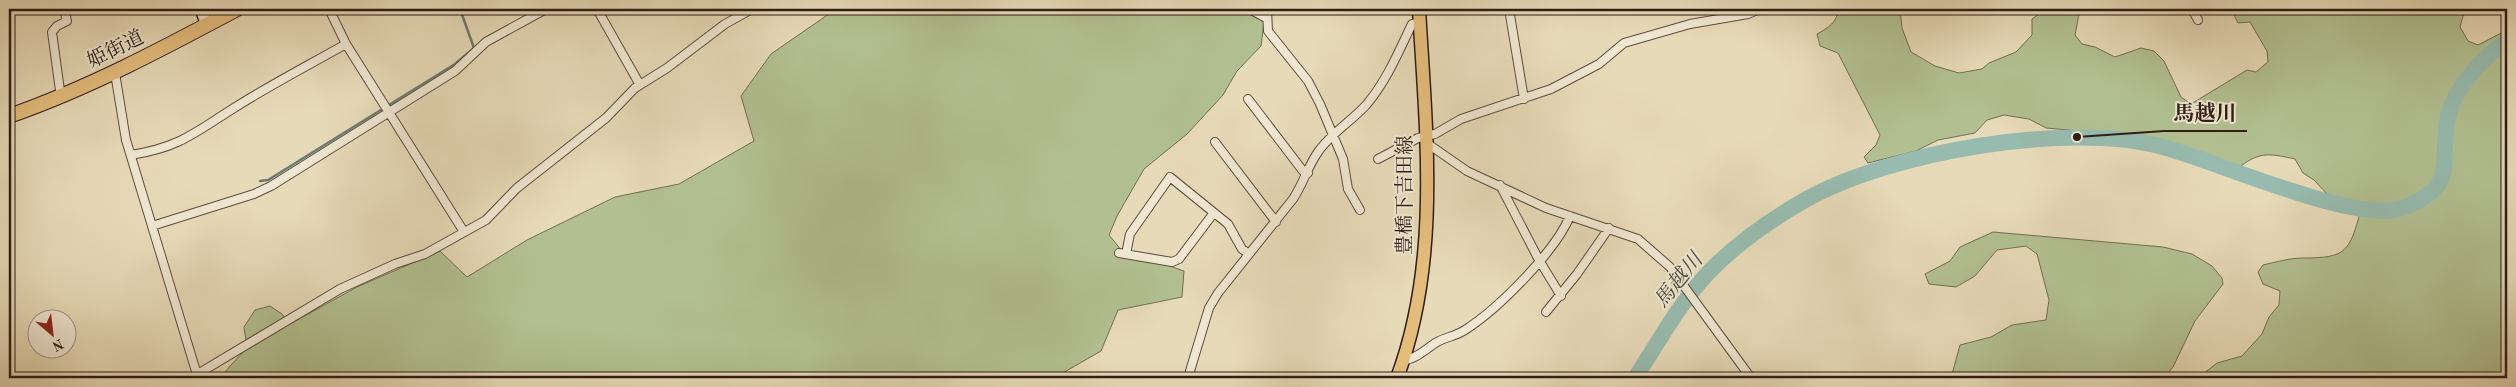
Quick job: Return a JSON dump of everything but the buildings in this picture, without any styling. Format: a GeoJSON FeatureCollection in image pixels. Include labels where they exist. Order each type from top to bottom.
{"type":"FeatureCollection","features":[{"type":"Feature","properties":{"kind":"highway","name":"姫街道"},"geometry":{"type":"LineString","coordinates":[[9,116],[61,98],[115,73],[237,9]]}},
{"type":"Feature","properties":{"kind":"main road","name":"豊橋下吉田線"},"geometry":{"type":"LineString","coordinates":[[1396,378],[1404,360],[1423,277],[1427,235],[1419,9]]}},
{"type":"Feature","properties":{"kind":"street"},"geometry":{"type":"LineString","coordinates":[[61,98],[52,32],[57,26],[67,21],[64,9]]}},
{"type":"Feature","properties":{"kind":"street"},"geometry":{"type":"LineString","coordinates":[[201,9],[207,25]]}},
{"type":"Feature","properties":{"kind":"street"},"geometry":{"type":"LineString","coordinates":[[329,9],[346,44],[464,232]]}},
{"type":"Feature","properties":{"kind":"street"},"geometry":{"type":"LineString","coordinates":[[152,226],[254,194],[387,108],[455,71],[486,42],[546,9]]}},
{"type":"Feature","properties":{"kind":"street"},"geometry":{"type":"LineString","coordinates":[[597,9],[640,85]]}},
{"type":"Feature","properties":{"kind":"street"},"geometry":{"type":"LineString","coordinates":[[115,73],[126,140],[197,377],[340,289],[395,264],[425,254],[486,220],[539,168],[606,118],[640,85],[668,68],[725,24],[752,9]]}},
{"type":"Feature","properties":{"kind":"street"},"geometry":{"type":"LineString","coordinates":[[1250,9],[1266,18]]}},
{"type":"Feature","properties":{"kind":"street"},"geometry":{"type":"LineString","coordinates":[[1267,9],[1268,31],[1308,81],[1334,134],[1343,159],[1348,189],[1360,210]]}},
{"type":"Feature","properties":{"kind":"street"},"geometry":{"type":"LineString","coordinates":[[1510,9],[1524,99]]}},
{"type":"Feature","properties":{"kind":"street"},"geometry":{"type":"LineString","coordinates":[[1378,159],[1425,141],[1461,119],[1551,89],[1598,64],[1624,43],[1690,24],[1748,14],[1760,9]]}},
{"type":"Feature","properties":{"kind":"street"},"geometry":{"type":"LineString","coordinates":[[2192,9],[2198,20]]}},
{"type":"Feature","properties":{"kind":"street"},"geometry":{"type":"LineString","coordinates":[[1190,371],[1209,308],[1218,293],[1276,222],[1303,184],[1316,154],[1334,134],[1367,104],[1387,75],[1412,24],[1420,22]]}},
{"type":"Feature","properties":{"kind":"street"},"geometry":{"type":"LineString","coordinates":[[131,155],[158,151],[198,133],[234,108],[346,44]]}},
{"type":"Feature","properties":{"kind":"street"},"geometry":{"type":"LineString","coordinates":[[1248,99],[1303,171],[1308,173]]}},
{"type":"Feature","properties":{"kind":"street"},"geometry":{"type":"LineString","coordinates":[[1425,141],[1467,171],[1546,208],[1609,228],[1638,240],[1659,255],[1687,288],[1751,378]]}},
{"type":"Feature","properties":{"kind":"street"},"geometry":{"type":"LineString","coordinates":[[1215,142],[1276,222]]}},
{"type":"Feature","properties":{"kind":"street"},"geometry":{"type":"LineString","coordinates":[[1213,214],[1179,259],[1172,262],[1123,254],[1130,234],[1170,177],[1213,214],[1228,224],[1242,249],[1249,254]]}},
{"type":"Feature","properties":{"kind":"street"},"geometry":{"type":"LineString","coordinates":[[1500,186],[1539,260],[1561,296]]}},
{"type":"Feature","properties":{"kind":"street"},"geometry":{"type":"LineString","coordinates":[[1404,360],[1467,329],[1508,294],[1539,260],[1570,216]]}},
{"type":"Feature","properties":{"kind":"street"},"geometry":{"type":"LineString","coordinates":[[1546,312],[1561,296],[1609,228]]}},
{"type":"Feature","properties":{"kind":"green space"},"geometry":{"type":"Polygon","coordinates":[[[836,9],[1239,9],[1264,22],[1261,46],[1237,71],[1223,95],[1187,134],[1144,169],[1117,216],[1109,235],[1126,256],[1150,259],[1184,271],[1182,297],[1118,310],[1101,351],[1054,378],[222,378],[247,347],[244,327],[255,310],[270,306],[282,314],[290,324],[357,287],[440,251],[467,277],[527,240],[615,197],[679,184],[754,141],[741,96],[771,54],[836,9]]]}},
{"type":"Feature","properties":{"kind":"green space"},"geometry":{"type":"Polygon","coordinates":[[[1838,9],[1900,9],[1902,28],[1911,52],[1935,66],[1959,73],[1982,69],[1989,63],[2016,52],[2032,35],[2032,19],[2046,9],[2080,9],[2075,35],[2082,44],[2095,47],[2115,57],[2141,48],[2154,51],[2164,61],[2181,97],[2191,104],[2247,70],[2256,72],[2268,62],[2267,51],[2250,22],[2238,23],[2231,9],[2465,9],[2460,27],[2468,41],[2478,45],[2507,30],[2507,378],[2201,378],[2203,374],[2217,363],[2242,356],[2262,334],[2269,317],[2279,305],[2280,291],[2263,284],[2258,272],[2263,265],[2283,260],[2318,258],[2338,254],[2349,244],[2361,210],[2353,203],[2329,196],[2314,180],[2303,173],[2295,159],[2266,155],[2254,158],[2241,166],[2221,163],[2176,145],[2148,137],[2046,128],[2029,119],[2004,115],[1987,120],[1975,133],[1938,140],[1916,151],[1868,163],[1864,157],[1876,145],[1880,135],[1838,53],[1820,46],[1817,34],[1834,21],[1838,14],[1838,9]]]}},
{"type":"Feature","properties":{"kind":"green space"},"geometry":{"type":"Polygon","coordinates":[[[1993,232],[2163,247],[2192,254],[2212,266],[2222,278],[2223,284],[2195,321],[2173,367],[2164,378],[1951,378],[1960,345],[1991,337],[2012,325],[2046,320],[2049,300],[2037,254],[2026,246],[1997,250],[1975,276],[1956,287],[1929,284],[1925,274],[1950,261],[1960,247],[1993,232]]]}},
{"type":"Feature","properties":{"kind":"waterway"},"geometry":{"type":"LineString","coordinates":[[260,181],[268,180],[455,64],[474,48],[460,9]]}},
{"type":"Feature","properties":{"kind":"waterway","name":"馬越川"},"geometry":{"type":"LineString","coordinates":[[1635,378],[1688,296],[1709,272],[1755,233],[1805,200],[1841,183],[1883,168],[1931,155],[1980,146],[2030,140],[2079,138],[2124,140],[2163,147],[2186,154],[2320,200],[2381,211],[2402,208],[2421,200],[2433,191],[2440,182],[2445,160],[2448,116],[2457,94],[2480,64],[2507,41]]}},
{"type":"Feature","properties":{"kind":"place","name":"馬越川"},"geometry":{"type":"Point","coordinates":[2077,137]}}]}
